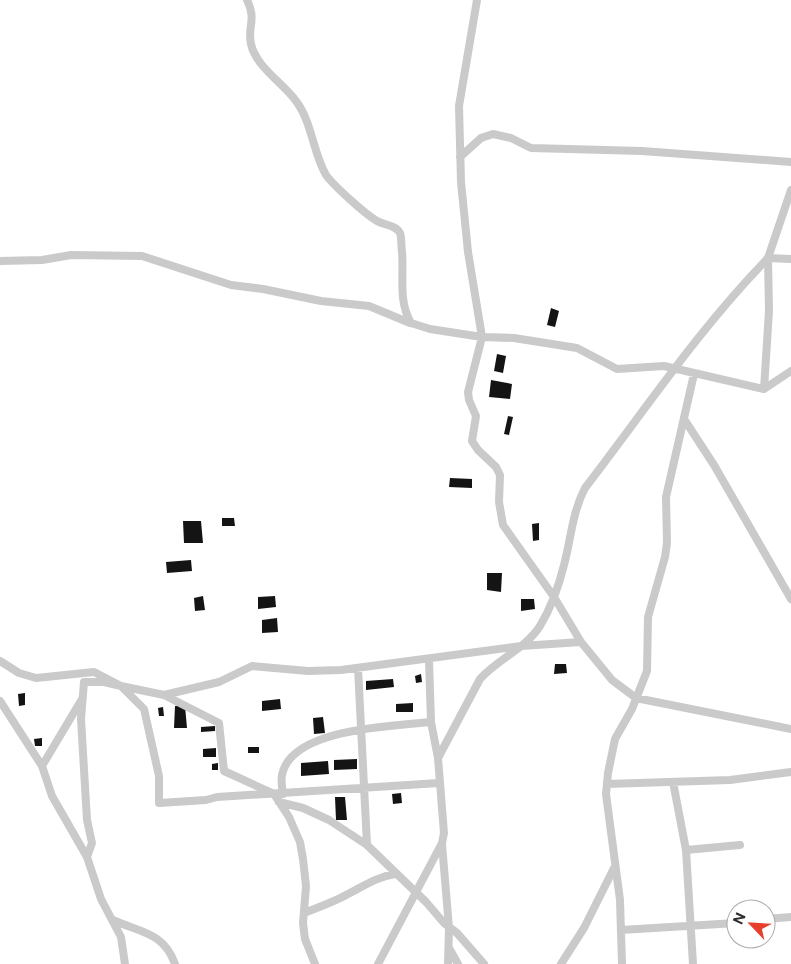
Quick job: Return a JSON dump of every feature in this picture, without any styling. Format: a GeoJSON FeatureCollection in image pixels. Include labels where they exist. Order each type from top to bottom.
{"type":"FeatureCollection","features":[{"type":"Feature","properties":{"kind":"street"},"geometry":{"type":"LineString","coordinates":[[247,0],[252,9],[250,44],[255,53],[296,101],[305,116],[326,174],[364,212],[378,222],[395,228],[400,234],[403,272],[401,297],[410,323]]}},
{"type":"Feature","properties":{"kind":"street"},"geometry":{"type":"LineString","coordinates":[[477,0],[459,106],[460,157],[468,252],[482,337],[468,392],[469,400],[476,416],[472,441],[474,446],[496,467],[500,475],[499,502],[503,525],[554,596],[581,642],[612,680],[636,698],[791,729]]}},
{"type":"Feature","properties":{"kind":"street"},"geometry":{"type":"LineString","coordinates":[[460,157],[481,138],[493,134],[511,138],[531,148],[642,151],[791,162]]}},
{"type":"Feature","properties":{"kind":"street"},"geometry":{"type":"LineString","coordinates":[[764,389],[769,311],[768,258],[791,190]]}},
{"type":"Feature","properties":{"kind":"street"},"geometry":{"type":"LineString","coordinates":[[0,261],[42,260],[71,255],[142,256],[231,285],[263,289],[321,301],[369,306],[430,329],[482,337],[514,338],[577,348],[617,369],[664,366],[764,389],[791,371]]}},
{"type":"Feature","properties":{"kind":"street"},"geometry":{"type":"LineString","coordinates":[[438,758],[480,679],[492,667],[521,646],[540,625],[554,596],[564,566],[578,503],[585,488],[673,368],[736,292],[768,258],[791,259]]}},
{"type":"Feature","properties":{"kind":"street"},"geometry":{"type":"LineString","coordinates":[[622,964],[620,900],[614,868],[606,794],[607,784],[613,745],[636,698],[646,671],[648,617],[665,557],[667,542],[666,496],[694,374]]}},
{"type":"Feature","properties":{"kind":"street"},"geometry":{"type":"LineString","coordinates":[[684,419],[714,465],[791,599]]}},
{"type":"Feature","properties":{"kind":"street"},"geometry":{"type":"LineString","coordinates":[[164,695],[219,682],[252,666],[308,671],[358,668],[429,660],[521,646],[581,642]]}},
{"type":"Feature","properties":{"kind":"street"},"geometry":{"type":"LineString","coordinates":[[429,660],[431,722],[438,758],[444,833],[442,843],[450,928],[448,964]]}},
{"type":"Feature","properties":{"kind":"street"},"geometry":{"type":"LineString","coordinates":[[0,661],[19,673],[36,678],[91,672],[103,675],[122,686],[144,709],[159,776],[159,803],[439,783]]}},
{"type":"Feature","properties":{"kind":"street"},"geometry":{"type":"LineString","coordinates":[[358,668],[366,788],[367,845]]}},
{"type":"Feature","properties":{"kind":"street"},"geometry":{"type":"LineString","coordinates":[[42,766],[83,696],[91,672]]}},
{"type":"Feature","properties":{"kind":"street"},"geometry":{"type":"LineString","coordinates":[[89,682],[104,682],[164,695],[219,723],[224,770],[279,794]]}},
{"type":"Feature","properties":{"kind":"street"},"geometry":{"type":"LineString","coordinates":[[83,696],[82,719],[87,820],[92,843],[87,857]]}},
{"type":"Feature","properties":{"kind":"street"},"geometry":{"type":"LineString","coordinates":[[0,701],[42,766],[52,796],[87,857],[101,899],[122,937],[125,964]]}},
{"type":"Feature","properties":{"kind":"street"},"geometry":{"type":"LineString","coordinates":[[315,964],[305,939],[306,886],[300,842],[279,802],[282,775],[291,757],[322,740],[362,729],[431,722]]}},
{"type":"Feature","properties":{"kind":"street"},"geometry":{"type":"LineString","coordinates":[[607,784],[730,780],[791,772]]}},
{"type":"Feature","properties":{"kind":"street"},"geometry":{"type":"LineString","coordinates":[[673,782],[686,850],[693,964]]}},
{"type":"Feature","properties":{"kind":"street"},"geometry":{"type":"LineString","coordinates":[[279,802],[303,808],[329,820],[367,845],[457,933],[484,964]]}},
{"type":"Feature","properties":{"kind":"street"},"geometry":{"type":"LineString","coordinates":[[380,963],[414,892],[442,843]]}},
{"type":"Feature","properties":{"kind":"street"},"geometry":{"type":"LineString","coordinates":[[686,850],[740,845]]}},
{"type":"Feature","properties":{"kind":"street"},"geometry":{"type":"LineString","coordinates":[[561,964],[584,928],[614,868]]}},
{"type":"Feature","properties":{"kind":"street"},"geometry":{"type":"LineString","coordinates":[[304,913],[350,894],[365,883],[395,874]]}},
{"type":"Feature","properties":{"kind":"street"},"geometry":{"type":"LineString","coordinates":[[776,918],[791,916]]}},
{"type":"Feature","properties":{"kind":"street"},"geometry":{"type":"LineString","coordinates":[[113,920],[149,933],[162,943],[175,964]]}},
{"type":"Feature","properties":{"kind":"street"},"geometry":{"type":"LineString","coordinates":[[621,930],[726,924]]}},
{"type":"Feature","properties":{"kind":"street"},"geometry":{"type":"LineString","coordinates":[[449,948],[458,964]]}},
{"type":"Feature","properties":{"kind":"building"},"geometry":{"type":"Polygon","coordinates":[[[551,308],[559,311],[555,327],[547,325],[551,308]]]}},
{"type":"Feature","properties":{"kind":"building"},"geometry":{"type":"Polygon","coordinates":[[[497,354],[506,356],[503,373],[494,371],[497,354]]]}},
{"type":"Feature","properties":{"kind":"building"},"geometry":{"type":"Polygon","coordinates":[[[491,380],[512,384],[510,399],[489,397],[491,380]]]}},
{"type":"Feature","properties":{"kind":"building"},"geometry":{"type":"Polygon","coordinates":[[[508,416],[513,417],[509,435],[504,434],[508,416]]]}},
{"type":"Feature","properties":{"kind":"building"},"geometry":{"type":"Polygon","coordinates":[[[450,478],[472,479],[472,488],[449,487],[450,478]]]}},
{"type":"Feature","properties":{"kind":"building"},"geometry":{"type":"Polygon","coordinates":[[[222,518],[234,518],[235,526],[222,526],[222,518]]]}},
{"type":"Feature","properties":{"kind":"building"},"geometry":{"type":"Polygon","coordinates":[[[183,521],[201,521],[203,543],[184,543],[183,521]]]}},
{"type":"Feature","properties":{"kind":"building"},"geometry":{"type":"Polygon","coordinates":[[[539,523],[539,540],[533,541],[532,524],[539,523]]]}},
{"type":"Feature","properties":{"kind":"building"},"geometry":{"type":"Polygon","coordinates":[[[191,560],[192,571],[167,573],[166,562],[191,560]]]}},
{"type":"Feature","properties":{"kind":"building"},"geometry":{"type":"Polygon","coordinates":[[[487,573],[502,573],[501,592],[487,590],[487,573]]]}},
{"type":"Feature","properties":{"kind":"building"},"geometry":{"type":"Polygon","coordinates":[[[203,596],[205,610],[195,611],[194,598],[203,596]]]}},
{"type":"Feature","properties":{"kind":"building"},"geometry":{"type":"Polygon","coordinates":[[[275,596],[276,607],[258,609],[258,597],[275,596]]]}},
{"type":"Feature","properties":{"kind":"building"},"geometry":{"type":"Polygon","coordinates":[[[521,599],[534,599],[535,609],[521,611],[521,599]]]}},
{"type":"Feature","properties":{"kind":"building"},"geometry":{"type":"Polygon","coordinates":[[[277,618],[278,632],[262,633],[262,620],[277,618]]]}},
{"type":"Feature","properties":{"kind":"building"},"geometry":{"type":"Polygon","coordinates":[[[555,664],[566,664],[567,673],[554,674],[555,664]]]}},
{"type":"Feature","properties":{"kind":"building"},"geometry":{"type":"Polygon","coordinates":[[[421,674],[422,682],[416,683],[415,676],[421,674]]]}},
{"type":"Feature","properties":{"kind":"building"},"geometry":{"type":"Polygon","coordinates":[[[393,679],[394,687],[366,690],[366,681],[393,679]]]}},
{"type":"Feature","properties":{"kind":"building"},"geometry":{"type":"Polygon","coordinates":[[[25,693],[25,705],[19,706],[18,694],[25,693]]]}},
{"type":"Feature","properties":{"kind":"building"},"geometry":{"type":"Polygon","coordinates":[[[280,699],[281,709],[262,711],[262,701],[280,699]]]}},
{"type":"Feature","properties":{"kind":"building"},"geometry":{"type":"Polygon","coordinates":[[[413,703],[413,712],[396,712],[396,704],[413,703]]]}},
{"type":"Feature","properties":{"kind":"building"},"geometry":{"type":"Polygon","coordinates":[[[175,706],[185,706],[187,728],[174,728],[175,706]]]}},
{"type":"Feature","properties":{"kind":"building"},"geometry":{"type":"Polygon","coordinates":[[[163,707],[164,716],[159,716],[158,708],[163,707]]]}},
{"type":"Feature","properties":{"kind":"building"},"geometry":{"type":"Polygon","coordinates":[[[323,717],[325,733],[314,734],[313,718],[323,717]]]}},
{"type":"Feature","properties":{"kind":"building"},"geometry":{"type":"Polygon","coordinates":[[[215,726],[215,731],[201,732],[201,727],[215,726]]]}},
{"type":"Feature","properties":{"kind":"building"},"geometry":{"type":"Polygon","coordinates":[[[42,738],[42,746],[35,746],[34,739],[42,738]]]}},
{"type":"Feature","properties":{"kind":"building"},"geometry":{"type":"Polygon","coordinates":[[[248,747],[259,747],[259,753],[248,753],[248,747]]]}},
{"type":"Feature","properties":{"kind":"building"},"geometry":{"type":"Polygon","coordinates":[[[216,748],[216,757],[203,757],[203,749],[216,748]]]}},
{"type":"Feature","properties":{"kind":"building"},"geometry":{"type":"Polygon","coordinates":[[[357,759],[357,769],[334,770],[334,760],[357,759]]]}},
{"type":"Feature","properties":{"kind":"building"},"geometry":{"type":"Polygon","coordinates":[[[328,761],[329,774],[301,776],[301,763],[328,761]]]}},
{"type":"Feature","properties":{"kind":"building"},"geometry":{"type":"Polygon","coordinates":[[[218,763],[218,770],[212,770],[212,764],[218,763]]]}},
{"type":"Feature","properties":{"kind":"building"},"geometry":{"type":"Polygon","coordinates":[[[401,793],[402,803],[393,804],[392,794],[401,793]]]}},
{"type":"Feature","properties":{"kind":"building"},"geometry":{"type":"Polygon","coordinates":[[[335,797],[345,797],[347,820],[336,820],[335,797]]]}}]}
